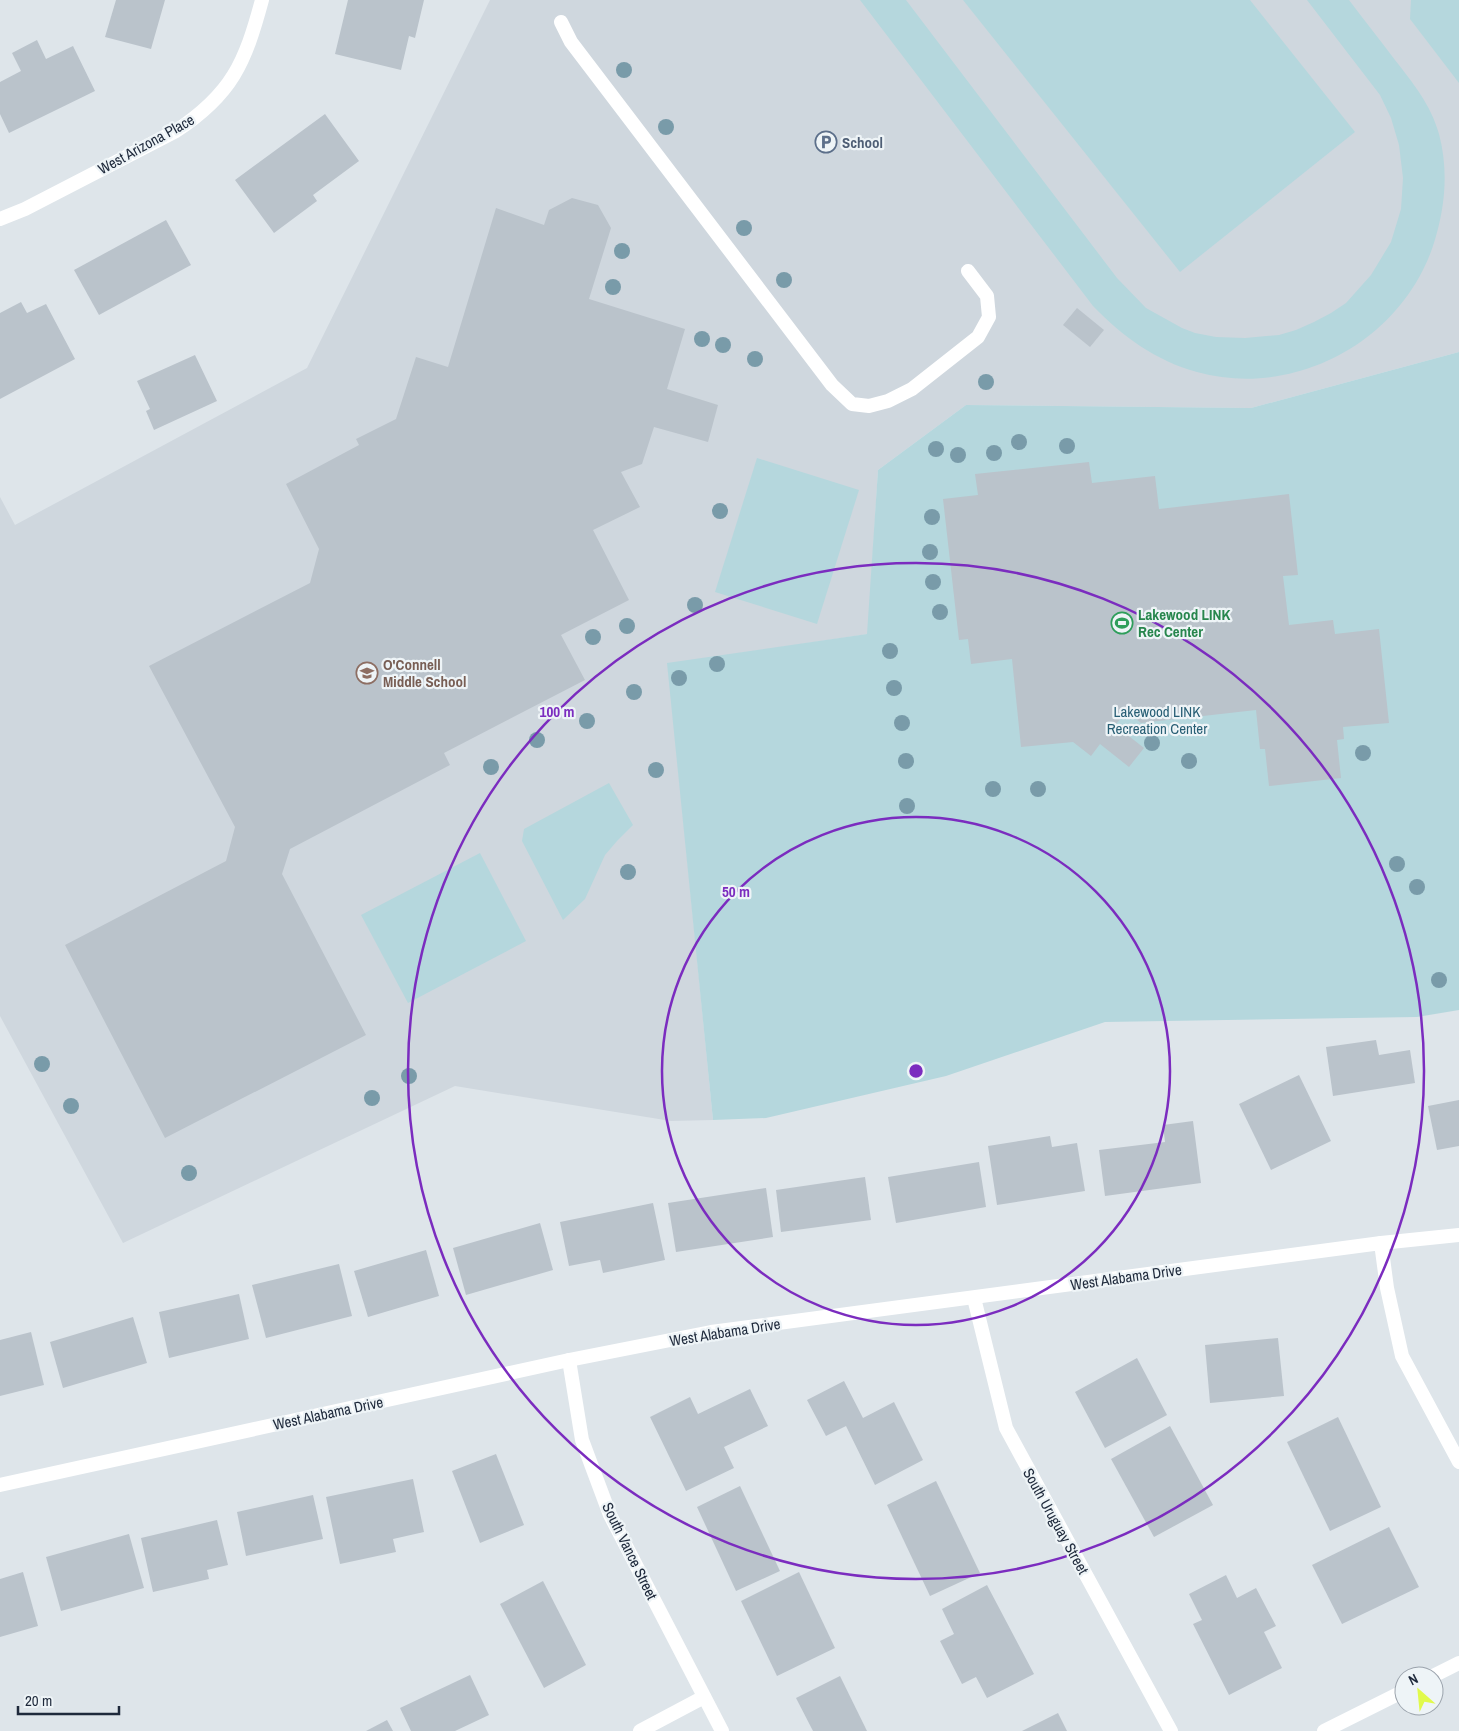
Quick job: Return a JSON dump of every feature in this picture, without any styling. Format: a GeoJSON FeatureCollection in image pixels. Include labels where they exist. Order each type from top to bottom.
{"type":"FeatureCollection","features":[{"type":"Feature","properties":{"kind":"street","name":"West Arizona Place"},"geometry":{"type":"LineString","coordinates":[[0,219],[176,131],[198,116],[214,102],[242,63],[253,34],[262,0]]}},
{"type":"Feature","properties":{"kind":"street"},"geometry":{"type":"LineString","coordinates":[[561,22],[570,42],[814,362],[832,385],[852,404],[869,406],[888,401],[912,389],[978,337],[989,317],[987,296],[968,270]]}},
{"type":"Feature","properties":{"kind":"street","name":"West Alabama Drive"},"geometry":{"type":"LineString","coordinates":[[0,1485],[569,1360],[711,1332],[1381,1243],[1459,1235]]}},
{"type":"Feature","properties":{"kind":"street"},"geometry":{"type":"LineString","coordinates":[[1381,1243],[1387,1288],[1402,1356],[1459,1462]]}},
{"type":"Feature","properties":{"kind":"street","name":"South Uruguay Street"},"geometry":{"type":"LineString","coordinates":[[974,1298],[1006,1428],[1171,1731]]}},
{"type":"Feature","properties":{"kind":"street","name":"South Vance Street"},"geometry":{"type":"LineString","coordinates":[[569,1360],[582,1440],[610,1515],[722,1731]]}},
{"type":"Feature","properties":{"kind":"street"},"geometry":{"type":"LineString","coordinates":[[1444,1670],[1459,1663]]}},
{"type":"Feature","properties":{"kind":"street"},"geometry":{"type":"LineString","coordinates":[[1324,1731],[1394,1695]]}},
{"type":"Feature","properties":{"kind":"street"},"geometry":{"type":"LineString","coordinates":[[640,1731],[704,1697]]}},
{"type":"Feature","properties":{"kind":"shaded area"},"geometry":{"type":"Polygon","coordinates":[[[490,0],[1459,0],[1459,352],[1251,408],[966,405],[878,470],[868,634],[668,664],[713,1120],[671,1121],[455,1086],[123,1243],[0,1016],[0,497],[15,525],[307,368],[490,0]]]}},
{"type":"Feature","properties":{"kind":"green space"},"geometry":{"type":"Polygon","coordinates":[[[860,0],[906,0],[1117,278],[1146,308],[1195,333],[1216,337],[1245,338],[1279,335],[1296,330],[1331,313],[1346,303],[1371,275],[1391,242],[1401,209],[1403,178],[1399,145],[1391,118],[1380,95],[1307,0],[1349,0],[1421,95],[1436,123],[1439,134],[1445,176],[1443,204],[1433,246],[1418,280],[1396,310],[1370,335],[1340,355],[1306,369],[1271,377],[1234,378],[1197,372],[1154,354],[1128,337],[1093,306],[860,0]]]}},
{"type":"Feature","properties":{"kind":"green space"},"geometry":{"type":"Polygon","coordinates":[[[963,0],[1250,0],[1355,132],[1180,272],[963,0]]]}},
{"type":"Feature","properties":{"kind":"green space"},"geometry":{"type":"Polygon","coordinates":[[[1411,0],[1459,0],[1459,83],[1410,19],[1411,0]]]}},
{"type":"Feature","properties":{"kind":"green space","name":"Lakewood LINK Recreation Center"},"geometry":{"type":"Polygon","coordinates":[[[1459,352],[1459,1010],[1417,1017],[1105,1022],[946,1076],[766,1118],[713,1120],[667,663],[867,634],[878,470],[966,405],[1251,408],[1459,352]]]}},
{"type":"Feature","properties":{"kind":"green space"},"geometry":{"type":"Polygon","coordinates":[[[757,458],[859,490],[817,624],[715,592],[757,458]]]}},
{"type":"Feature","properties":{"kind":"green space"},"geometry":{"type":"Polygon","coordinates":[[[609,783],[633,825],[605,855],[585,899],[563,920],[522,841],[524,829],[609,783]]]}},
{"type":"Feature","properties":{"kind":"green space"},"geometry":{"type":"Polygon","coordinates":[[[480,853],[526,941],[408,1003],[361,915],[480,853]]]}},
{"type":"Feature","properties":{"kind":"building"},"geometry":{"type":"Polygon","coordinates":[[[116,0],[165,0],[151,49],[105,37],[116,0]]]}},
{"type":"Feature","properties":{"kind":"building"},"geometry":{"type":"Polygon","coordinates":[[[348,0],[424,0],[415,38],[409,36],[401,70],[335,54],[348,0]]]}},
{"type":"Feature","properties":{"kind":"building"},"geometry":{"type":"Polygon","coordinates":[[[37,40],[46,59],[73,46],[95,91],[9,133],[0,114],[0,82],[21,71],[12,53],[37,40]]]}},
{"type":"Feature","properties":{"kind":"building"},"geometry":{"type":"Polygon","coordinates":[[[325,114],[359,161],[313,195],[317,201],[274,233],[235,180],[325,114]]]}},
{"type":"Feature","properties":{"kind":"building","name":"O'Connell Middle School"},"geometry":{"type":"Polygon","coordinates":[[[572,198],[598,205],[611,228],[589,299],[685,329],[667,389],[718,405],[708,442],[654,427],[642,464],[621,472],[640,507],[593,530],[629,600],[561,635],[585,680],[444,753],[450,765],[290,849],[282,874],[366,1035],[165,1138],[65,945],[226,861],[235,827],[149,666],[310,583],[319,549],[286,484],[359,445],[356,439],[396,419],[416,357],[448,367],[496,208],[544,225],[549,210],[572,198]]]}},
{"type":"Feature","properties":{"kind":"building"},"geometry":{"type":"Polygon","coordinates":[[[166,220],[191,265],[99,315],[74,270],[166,220]]]}},
{"type":"Feature","properties":{"kind":"building"},"geometry":{"type":"Polygon","coordinates":[[[21,302],[27,313],[46,304],[75,359],[0,399],[0,313],[21,302]]]}},
{"type":"Feature","properties":{"kind":"building"},"geometry":{"type":"Polygon","coordinates":[[[1077,308],[1104,330],[1090,347],[1063,325],[1077,308]]]}},
{"type":"Feature","properties":{"kind":"building"},"geometry":{"type":"Polygon","coordinates":[[[195,355],[217,401],[154,430],[146,411],[150,409],[137,381],[195,355]]]}},
{"type":"Feature","properties":{"kind":"building","name":"Lakewood LINK Rec Center"},"geometry":{"type":"Polygon","coordinates":[[[1089,462],[1092,483],[1155,476],[1159,509],[1289,494],[1298,575],[1283,576],[1289,625],[1333,620],[1335,634],[1379,629],[1389,723],[1343,727],[1344,739],[1337,740],[1341,778],[1269,786],[1265,749],[1260,749],[1256,710],[1141,723],[1127,712],[1115,725],[1144,748],[1129,767],[1100,744],[1091,756],[1073,742],[1021,747],[1012,659],[971,664],[968,639],[959,640],[943,499],[978,495],[975,474],[1089,462]]]}},
{"type":"Feature","properties":{"kind":"building"},"geometry":{"type":"Polygon","coordinates":[[[1376,1040],[1379,1055],[1410,1050],[1415,1083],[1333,1096],[1326,1047],[1376,1040]]]}},
{"type":"Feature","properties":{"kind":"building"},"geometry":{"type":"Polygon","coordinates":[[[1299,1075],[1331,1141],[1271,1170],[1239,1104],[1299,1075]]]}},
{"type":"Feature","properties":{"kind":"building"},"geometry":{"type":"Polygon","coordinates":[[[1459,1100],[1459,1146],[1437,1150],[1428,1106],[1459,1100]]]}},
{"type":"Feature","properties":{"kind":"building"},"geometry":{"type":"Polygon","coordinates":[[[1193,1121],[1201,1183],[1105,1196],[1099,1150],[1165,1142],[1163,1125],[1193,1121]]]}},
{"type":"Feature","properties":{"kind":"building"},"geometry":{"type":"Polygon","coordinates":[[[1050,1136],[1052,1147],[1077,1143],[1085,1191],[997,1205],[988,1146],[1050,1136]]]}},
{"type":"Feature","properties":{"kind":"building"},"geometry":{"type":"Polygon","coordinates":[[[979,1162],[986,1207],[896,1223],[888,1177],[979,1162]]]}},
{"type":"Feature","properties":{"kind":"building"},"geometry":{"type":"Polygon","coordinates":[[[865,1177],[871,1220],[781,1232],[776,1190],[865,1177]]]}},
{"type":"Feature","properties":{"kind":"building"},"geometry":{"type":"Polygon","coordinates":[[[766,1188],[773,1237],[676,1252],[668,1203],[766,1188]]]}},
{"type":"Feature","properties":{"kind":"building"},"geometry":{"type":"Polygon","coordinates":[[[653,1203],[665,1260],[603,1273],[600,1260],[569,1266],[560,1222],[653,1203]]]}},
{"type":"Feature","properties":{"kind":"building"},"geometry":{"type":"Polygon","coordinates":[[[540,1223],[553,1270],[466,1295],[453,1248],[540,1223]]]}},
{"type":"Feature","properties":{"kind":"building"},"geometry":{"type":"Polygon","coordinates":[[[426,1250],[439,1296],[368,1317],[354,1271],[426,1250]]]}},
{"type":"Feature","properties":{"kind":"building"},"geometry":{"type":"Polygon","coordinates":[[[339,1264],[352,1316],[266,1338],[252,1285],[339,1264]]]}},
{"type":"Feature","properties":{"kind":"building"},"geometry":{"type":"Polygon","coordinates":[[[239,1294],[249,1339],[169,1358],[159,1312],[239,1294]]]}},
{"type":"Feature","properties":{"kind":"building"},"geometry":{"type":"Polygon","coordinates":[[[133,1317],[147,1363],[63,1388],[50,1342],[133,1317]]]}},
{"type":"Feature","properties":{"kind":"building"},"geometry":{"type":"Polygon","coordinates":[[[31,1332],[44,1385],[0,1396],[0,1340],[31,1332]]]}},
{"type":"Feature","properties":{"kind":"building"},"geometry":{"type":"Polygon","coordinates":[[[1278,1338],[1284,1396],[1210,1403],[1205,1345],[1278,1338]]]}},
{"type":"Feature","properties":{"kind":"building"},"geometry":{"type":"Polygon","coordinates":[[[1137,1358],[1167,1415],[1105,1448],[1075,1392],[1137,1358]]]}},
{"type":"Feature","properties":{"kind":"building"},"geometry":{"type":"Polygon","coordinates":[[[844,1381],[863,1418],[894,1402],[923,1460],[875,1485],[846,1426],[826,1436],[807,1400],[844,1381]]]}},
{"type":"Feature","properties":{"kind":"building"},"geometry":{"type":"Polygon","coordinates":[[[750,1389],[768,1426],[724,1447],[734,1468],[686,1491],[650,1417],[690,1397],[698,1414],[750,1389]]]}},
{"type":"Feature","properties":{"kind":"building"},"geometry":{"type":"Polygon","coordinates":[[[1338,1417],[1381,1507],[1330,1531],[1287,1442],[1338,1417]]]}},
{"type":"Feature","properties":{"kind":"building"},"geometry":{"type":"Polygon","coordinates":[[[1170,1426],[1213,1505],[1154,1537],[1111,1459],[1170,1426]]]}},
{"type":"Feature","properties":{"kind":"building"},"geometry":{"type":"Polygon","coordinates":[[[496,1454],[524,1525],[480,1543],[452,1471],[496,1454]]]}},
{"type":"Feature","properties":{"kind":"building"},"geometry":{"type":"Polygon","coordinates":[[[413,1479],[424,1532],[393,1539],[396,1552],[340,1564],[326,1497],[413,1479]]]}},
{"type":"Feature","properties":{"kind":"building"},"geometry":{"type":"Polygon","coordinates":[[[936,1481],[980,1573],[930,1596],[887,1505],[936,1481]]]}},
{"type":"Feature","properties":{"kind":"building"},"geometry":{"type":"Polygon","coordinates":[[[740,1486],[780,1571],[736,1591],[697,1507],[740,1486]]]}},
{"type":"Feature","properties":{"kind":"building"},"geometry":{"type":"Polygon","coordinates":[[[313,1495],[323,1539],[246,1556],[237,1512],[313,1495]]]}},
{"type":"Feature","properties":{"kind":"building"},"geometry":{"type":"Polygon","coordinates":[[[217,1520],[228,1565],[207,1570],[209,1579],[153,1592],[141,1538],[217,1520]]]}},
{"type":"Feature","properties":{"kind":"building"},"geometry":{"type":"Polygon","coordinates":[[[1389,1527],[1419,1587],[1342,1624],[1312,1565],[1389,1527]]]}},
{"type":"Feature","properties":{"kind":"building"},"geometry":{"type":"Polygon","coordinates":[[[129,1534],[144,1588],[61,1611],[46,1557],[129,1534]]]}},
{"type":"Feature","properties":{"kind":"building"},"geometry":{"type":"Polygon","coordinates":[[[23,1572],[38,1626],[0,1637],[0,1579],[23,1572]]]}},
{"type":"Feature","properties":{"kind":"building"},"geometry":{"type":"Polygon","coordinates":[[[799,1572],[835,1648],[777,1676],[741,1601],[799,1572]]]}},
{"type":"Feature","properties":{"kind":"building"},"geometry":{"type":"Polygon","coordinates":[[[1226,1575],[1237,1598],[1256,1588],[1276,1626],[1264,1632],[1282,1668],[1229,1695],[1193,1624],[1202,1620],[1189,1594],[1226,1575]]]}},
{"type":"Feature","properties":{"kind":"building"},"geometry":{"type":"Polygon","coordinates":[[[543,1581],[586,1665],[544,1688],[500,1604],[543,1581]]]}},
{"type":"Feature","properties":{"kind":"building"},"geometry":{"type":"Polygon","coordinates":[[[987,1585],[1034,1674],[987,1698],[976,1677],[962,1684],[940,1641],[954,1634],[942,1609],[987,1585]]]}},
{"type":"Feature","properties":{"kind":"building"},"geometry":{"type":"Polygon","coordinates":[[[470,1675],[489,1715],[455,1731],[411,1731],[400,1708],[470,1675]]]}},
{"type":"Feature","properties":{"kind":"building"},"geometry":{"type":"Polygon","coordinates":[[[840,1676],[867,1731],[813,1731],[796,1698],[840,1676]]]}},
{"type":"Feature","properties":{"kind":"building"},"geometry":{"type":"Polygon","coordinates":[[[1058,1713],[1067,1731],[1022,1731],[1058,1713]]]}},
{"type":"Feature","properties":{"kind":"building"},"geometry":{"type":"Polygon","coordinates":[[[387,1720],[393,1731],[366,1731],[387,1720]]]}},
{"type":"Feature","properties":{"kind":"place","name":"School"},"geometry":{"type":"Point","coordinates":[826,142]}},
{"type":"Feature","properties":{"kind":"place","name":"Lakewood LINK Rec Center"},"geometry":{"type":"Point","coordinates":[1122,623]}},
{"type":"Feature","properties":{"kind":"place","name":"O'Connell Middle School"},"geometry":{"type":"Point","coordinates":[367,673]}}]}
